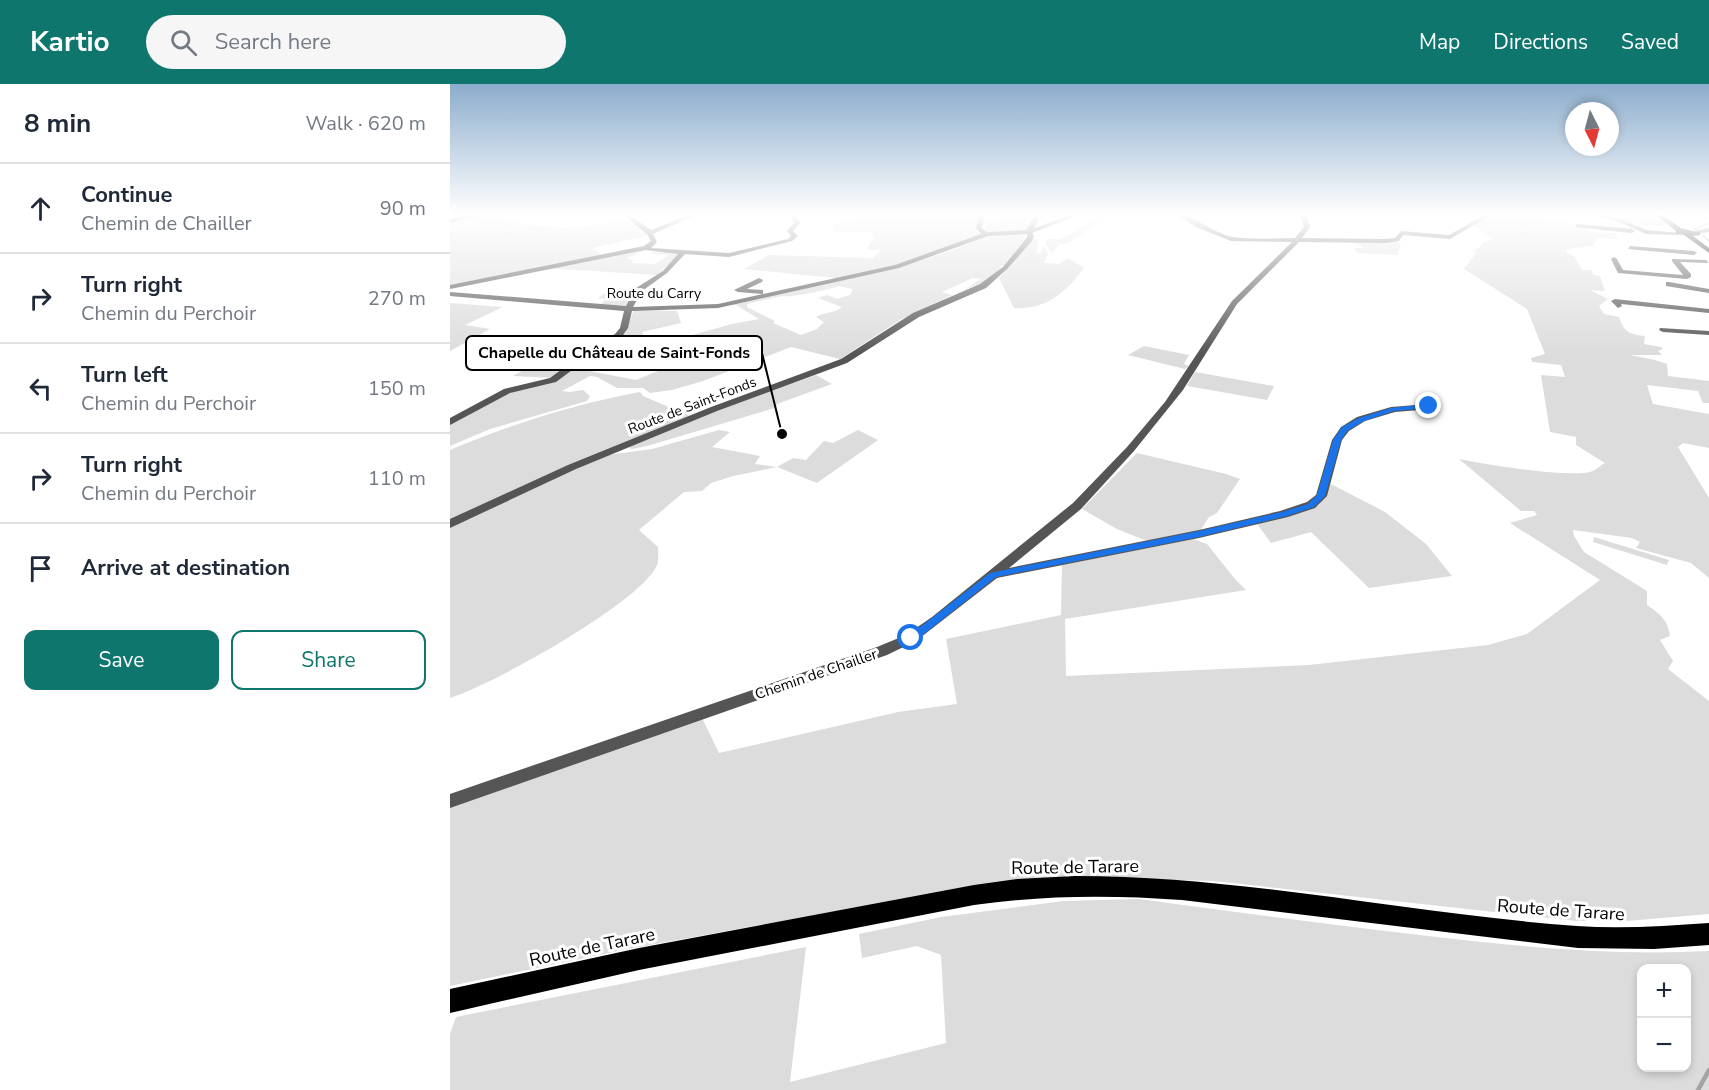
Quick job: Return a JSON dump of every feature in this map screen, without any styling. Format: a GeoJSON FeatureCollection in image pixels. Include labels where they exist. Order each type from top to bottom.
{"type":"FeatureCollection","features":[{"type":"Feature","properties":{"kind":"main road","name":"Route de Tarare"},"geometry":{"type":"LineString","coordinates":[[450,1001],[650,957],[902,908],[1017,889],[1118,886],[1182,890],[1578,937],[1654,938],[1709,934]]}},
{"type":"Feature","properties":{"kind":"street"},"geometry":{"type":"LineString","coordinates":[[450,288],[573,261]]}},
{"type":"Feature","properties":{"kind":"street"},"geometry":{"type":"LineString","coordinates":[[450,422],[507,391],[545,384],[562,375],[580,360],[618,336],[624,328],[639,290],[665,272],[675,261]]}},
{"type":"Feature","properties":{"kind":"street","name":"Route du Carry"},"geometry":{"type":"LineString","coordinates":[[450,294],[630,309],[699,308],[897,267],[914,261]]}},
{"type":"Feature","properties":{"kind":"street","name":"Route de Saint-Fonds"},"geometry":{"type":"LineString","coordinates":[[450,524],[572,467],[714,409],[844,361],[916,315],[983,286],[1011,261]]}},
{"type":"Feature","properties":{"kind":"street","name":"Chemin de Chailler"},"geometry":{"type":"LineString","coordinates":[[450,801],[882,651],[911,638],[1077,506],[1174,397],[1204,353],[1226,314],[1277,261]]}},
{"type":"Feature","properties":{"kind":"street"},"geometry":{"type":"LineString","coordinates":[[1614,261],[1620,272],[1687,277],[1687,274],[1675,261]]}},
{"type":"Feature","properties":{"kind":"street"},"geometry":{"type":"LineString","coordinates":[[1685,261],[1708,263]]}},
{"type":"Feature","properties":{"kind":"street"},"geometry":{"type":"LineString","coordinates":[[1619,279],[1678,285],[1709,291]]}},
{"type":"Feature","properties":{"kind":"street"},"geometry":{"type":"LineString","coordinates":[[759,280],[738,290],[777,293]]}},
{"type":"Feature","properties":{"kind":"street"},"geometry":{"type":"LineString","coordinates":[[1664,295],[1668,306]]}},
{"type":"Feature","properties":{"kind":"street"},"geometry":{"type":"LineString","coordinates":[[1618,306],[1615,301],[1709,311]]}},
{"type":"Feature","properties":{"kind":"street"},"geometry":{"type":"LineString","coordinates":[[1663,330],[1709,333]]}},
{"type":"Feature","properties":{"kind":"street"},"geometry":{"type":"LineString","coordinates":[[993,575],[1199,534],[1284,514],[1311,505],[1321,496],[1337,440],[1345,429],[1361,419],[1394,409],[1429,406]]}},
{"type":"Feature","properties":{"kind":"shaded area"},"geometry":{"type":"Polygon","coordinates":[[[450,261],[571,261],[450,287],[450,261]]]}},
{"type":"Feature","properties":{"kind":"shaded area"},"geometry":{"type":"Polygon","coordinates":[[[579,261],[633,261],[631,263],[655,264],[660,261],[672,261],[658,275],[543,268],[579,261]]]}},
{"type":"Feature","properties":{"kind":"shaded area"},"geometry":{"type":"Polygon","coordinates":[[[758,261],[907,261],[838,280],[744,269],[758,261]]]}},
{"type":"Feature","properties":{"kind":"shaded area"},"geometry":{"type":"Polygon","coordinates":[[[919,261],[1008,261],[1004,266],[998,266],[1002,267],[987,281],[964,290],[981,279],[973,278],[942,292],[952,295],[900,320],[840,359],[791,347],[703,381],[672,390],[650,393],[643,388],[617,388],[597,377],[590,376],[562,391],[583,390],[590,396],[587,401],[490,429],[450,446],[450,424],[514,390],[549,383],[625,333],[634,310],[677,311],[681,323],[642,332],[649,347],[732,324],[759,319],[736,305],[726,305],[919,261]],[[839,286],[782,296],[747,304],[747,307],[775,321],[773,323],[801,335],[817,329],[824,322],[816,317],[842,307],[818,298],[827,295],[837,299],[850,295],[853,289],[839,286]],[[640,351],[579,369],[636,380],[685,360],[640,351]]]}},
{"type":"Feature","properties":{"kind":"shaded area"},"geometry":{"type":"Polygon","coordinates":[[[1014,261],[1045,261],[1044,263],[1059,264],[1064,261],[1073,261],[1084,268],[1070,285],[1054,298],[1025,308],[1014,308],[999,278],[1014,261]]]}},
{"type":"Feature","properties":{"kind":"shaded area"},"geometry":{"type":"Polygon","coordinates":[[[1470,261],[1577,261],[1582,270],[1592,270],[1593,275],[1600,276],[1605,291],[1590,290],[1608,299],[1599,306],[1604,314],[1619,317],[1628,331],[1635,335],[1645,336],[1644,344],[1663,349],[1658,351],[1662,355],[1630,355],[1667,364],[1668,376],[1709,381],[1709,403],[1703,403],[1698,391],[1647,385],[1653,404],[1709,414],[1709,448],[1683,443],[1678,447],[1709,498],[1709,578],[1691,563],[1636,548],[1640,542],[1632,538],[1573,530],[1584,552],[1647,591],[1647,605],[1663,618],[1669,630],[1670,636],[1660,640],[1673,661],[1668,669],[1709,701],[1709,914],[1627,921],[1577,921],[1214,881],[1072,877],[981,885],[628,949],[450,986],[450,805],[702,718],[719,753],[898,712],[957,704],[946,639],[1061,615],[1062,565],[1193,539],[1207,544],[1246,590],[1065,619],[1066,676],[1309,665],[1488,645],[1527,634],[1600,580],[1510,523],[1537,515],[1534,511],[1521,511],[1459,459],[1528,470],[1568,473],[1593,471],[1605,463],[1576,445],[1576,437],[1550,432],[1541,375],[1565,377],[1561,365],[1532,362],[1531,358],[1545,354],[1527,309],[1464,269],[1470,261]]]}},
{"type":"Feature","properties":{"kind":"shaded area"},"geometry":{"type":"Polygon","coordinates":[[[608,291],[614,291],[613,294],[633,294],[627,306],[600,305],[606,299],[598,298],[608,291]]]}},
{"type":"Feature","properties":{"kind":"shaded area"},"geometry":{"type":"Polygon","coordinates":[[[450,303],[503,307],[465,325],[490,329],[450,351],[450,303]]]}},
{"type":"Feature","properties":{"kind":"shaded area"},"geometry":{"type":"Polygon","coordinates":[[[1144,346],[1189,355],[1184,364],[1189,366],[1185,369],[1128,355],[1144,346]]]}},
{"type":"Feature","properties":{"kind":"shaded area"},"geometry":{"type":"Polygon","coordinates":[[[543,362],[572,364],[555,378],[513,376],[532,365],[543,362]]]}},
{"type":"Feature","properties":{"kind":"shaded area"},"geometry":{"type":"Polygon","coordinates":[[[1195,372],[1274,386],[1267,400],[1187,386],[1195,372]]]}},
{"type":"Feature","properties":{"kind":"shaded area"},"geometry":{"type":"Polygon","coordinates":[[[816,375],[832,384],[777,404],[775,408],[647,446],[632,449],[629,447],[702,416],[816,375]]]}},
{"type":"Feature","properties":{"kind":"shaded area"},"geometry":{"type":"Polygon","coordinates":[[[640,392],[643,396],[690,416],[450,521],[450,450],[544,416],[591,402],[640,392]]]}},
{"type":"Feature","properties":{"kind":"shaded area"},"geometry":{"type":"Polygon","coordinates":[[[719,430],[730,432],[712,447],[760,456],[755,464],[777,467],[711,483],[702,491],[684,492],[639,530],[658,547],[657,565],[645,581],[624,600],[563,641],[497,677],[450,698],[450,526],[608,455],[652,449],[719,430]]]}},
{"type":"Feature","properties":{"kind":"shaded area"},"geometry":{"type":"Polygon","coordinates":[[[858,430],[878,440],[817,483],[777,467],[793,458],[806,460],[824,441],[833,443],[858,430]]]}},
{"type":"Feature","properties":{"kind":"shaded area"},"geometry":{"type":"Polygon","coordinates":[[[1137,453],[1240,479],[1217,513],[1209,517],[1200,531],[1147,541],[1117,529],[1082,509],[1137,453]]]}},
{"type":"Feature","properties":{"kind":"shaded area"},"geometry":{"type":"Polygon","coordinates":[[[1331,484],[1385,512],[1426,544],[1452,576],[1369,588],[1311,532],[1271,543],[1257,524],[1319,505],[1331,484]]]}},
{"type":"Feature","properties":{"kind":"shaded area"},"geometry":{"type":"Polygon","coordinates":[[[1594,537],[1669,560],[1667,565],[1593,542],[1594,537]]]}},
{"type":"Feature","properties":{"kind":"shaded area"},"geometry":{"type":"Polygon","coordinates":[[[1139,899],[1533,947],[1639,952],[1709,951],[1709,1090],[450,1090],[450,1034],[456,1017],[806,947],[790,1082],[946,1043],[941,955],[917,946],[862,958],[859,934],[941,917],[1063,901],[1139,899]]]}},
{"type":"Feature","properties":{"kind":"waterway"},"geometry":{"type":"LineString","coordinates":[[1698,1090],[1709,1070]]}},
{"type":"Feature","properties":{"kind":"place","name":"Chapelle du Château de Saint-Fonds"},"geometry":{"type":"Point","coordinates":[782,434]}},
{"type":"Feature","properties":{"kind":"route"},"geometry":{"type":"LineString","coordinates":[[911,638],[993,575],[1199,534],[1284,514],[1311,505],[1321,496],[1337,440],[1345,429],[1361,419],[1394,409],[1429,406]]}}]}
